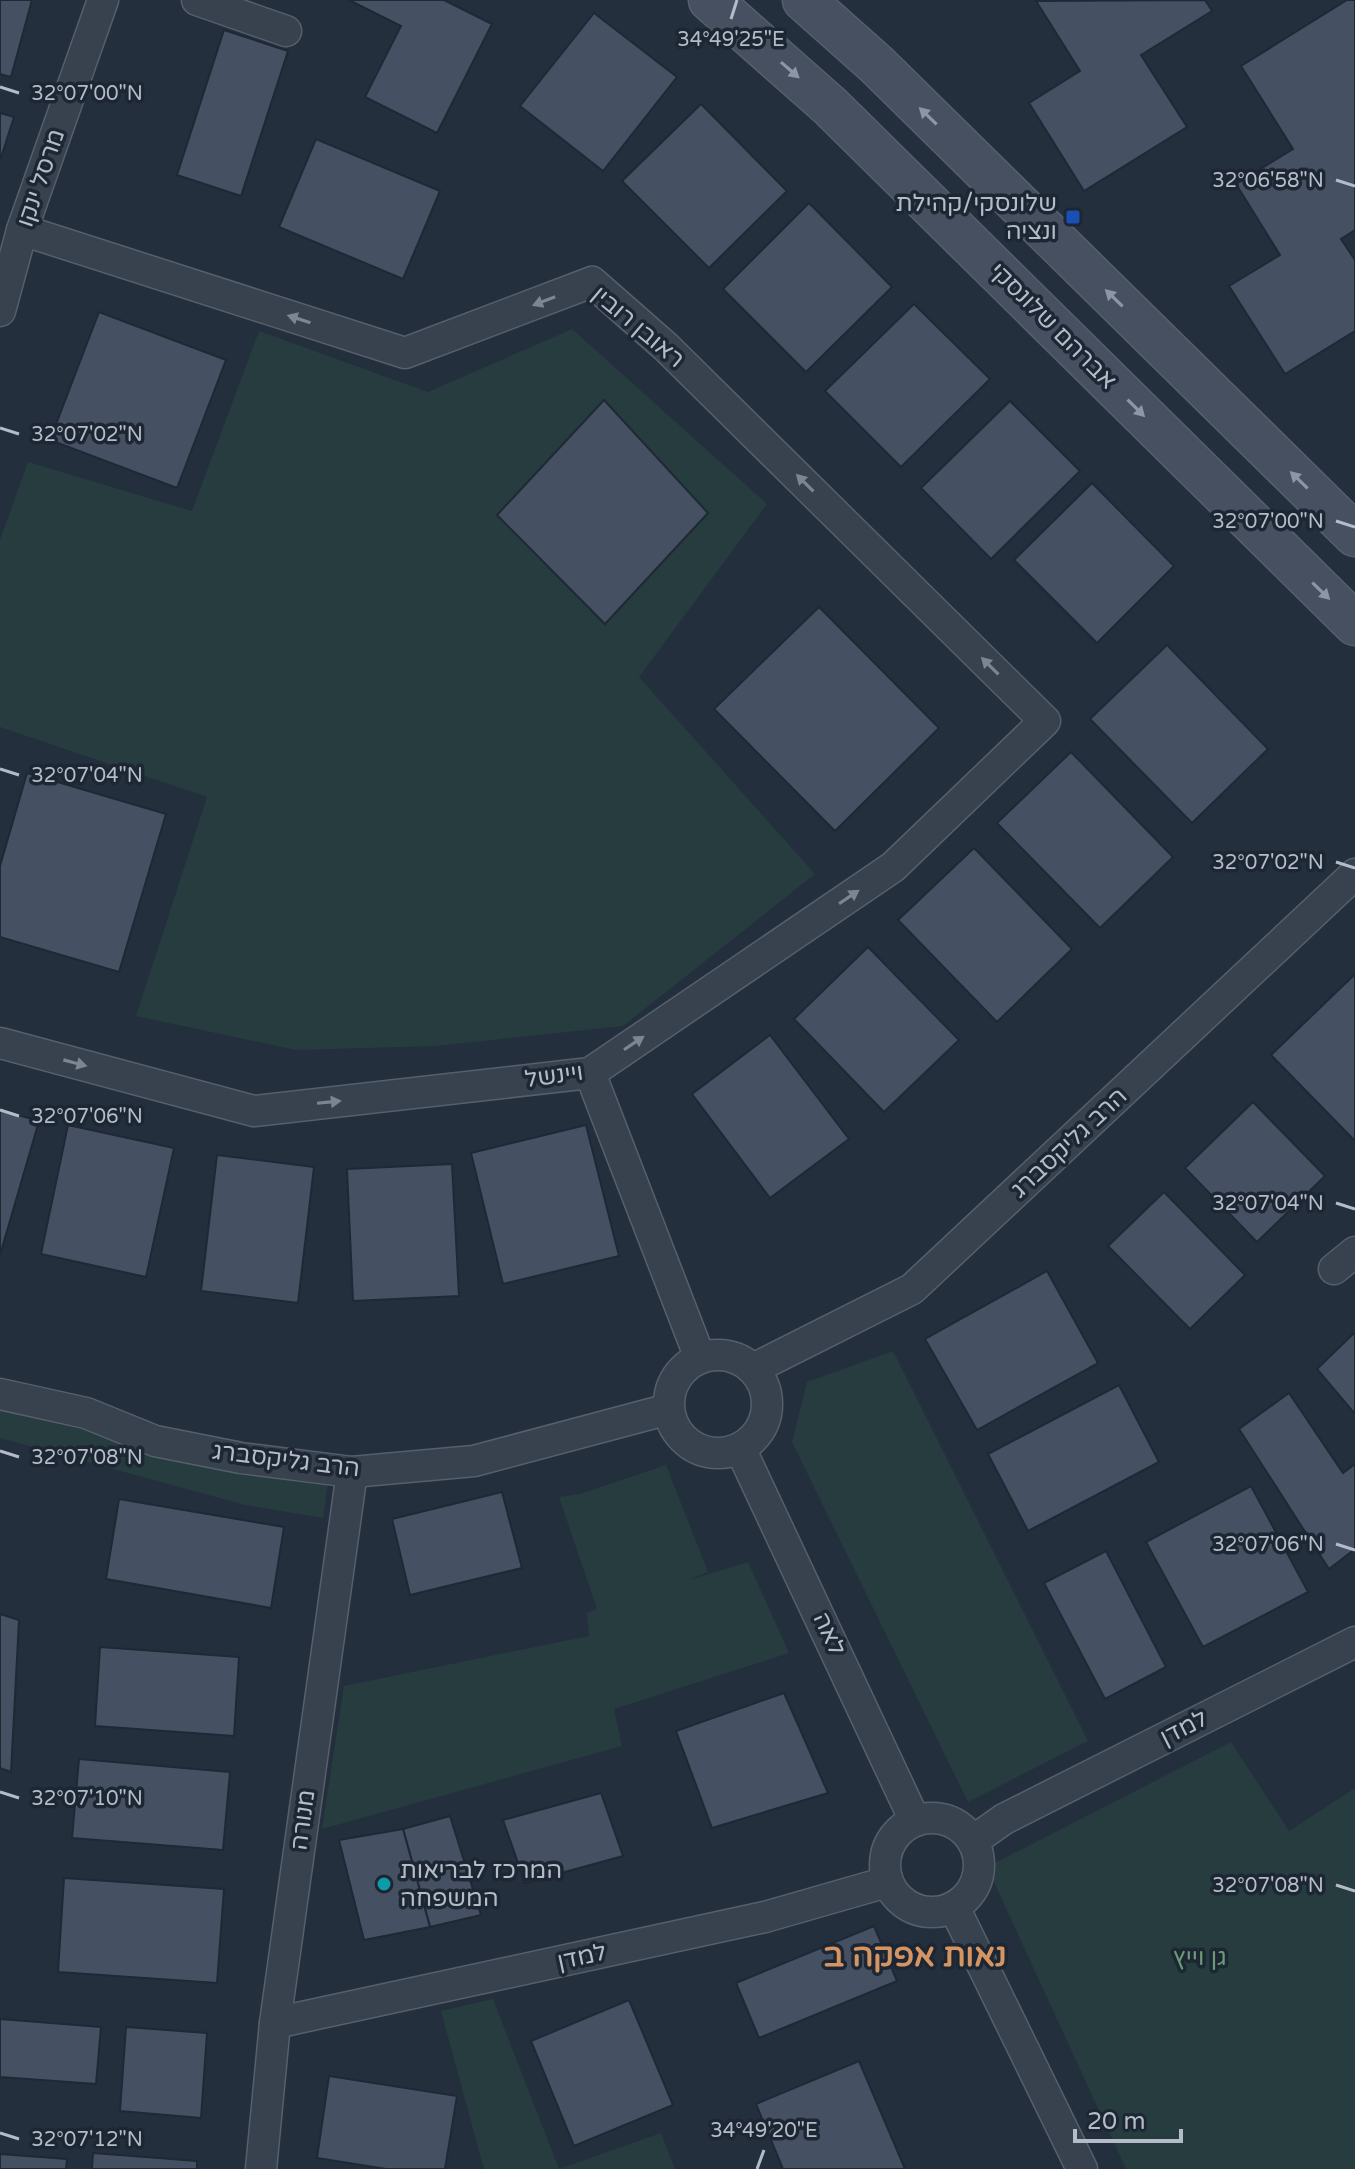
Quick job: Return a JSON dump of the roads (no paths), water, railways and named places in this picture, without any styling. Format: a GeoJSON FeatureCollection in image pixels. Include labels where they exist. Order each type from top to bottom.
{"type":"FeatureCollection","features":[{"type":"Feature","properties":{"kind":"street","name":"מרסל ינקו"},"geometry":{"type":"LineString","coordinates":[[0,311],[22,230],[103,0]]}},
{"type":"Feature","properties":{"kind":"street"},"geometry":{"type":"LineString","coordinates":[[197,0],[286,31]]}},
{"type":"Feature","properties":{"kind":"street","name":"אברהם שלונסקי"},"geometry":{"type":"LineString","coordinates":[[710,0],[830,106],[1355,624]]}},
{"type":"Feature","properties":{"kind":"street"},"geometry":{"type":"LineString","coordinates":[[804,0],[876,64],[1355,535]]}},
{"type":"Feature","properties":{"kind":"street","name":"ראובן רובין"},"geometry":{"type":"LineString","coordinates":[[22,230],[405,353],[592,282],[666,347],[1045,721]]}},
{"type":"Feature","properties":{"kind":"street","name":"ויינשל"},"geometry":{"type":"LineString","coordinates":[[0,1043],[254,1111],[590,1073],[893,867],[1045,721]]}},
{"type":"Feature","properties":{"kind":"street","name":"הרב גליקסברג"},"geometry":{"type":"LineString","coordinates":[[753,1369],[912,1289],[1355,874]]}},
{"type":"Feature","properties":{"kind":"street"},"geometry":{"type":"LineString","coordinates":[[590,1073],[700,1358]]}},
{"type":"Feature","properties":{"kind":"street"},"geometry":{"type":"LineString","coordinates":[[728,1356],[753,1369],[764,1387],[767,1410],[762,1425],[740,1448],[727,1452],[700,1449],[678,1432],[669,1409],[673,1384],[680,1373],[700,1358],[728,1356]]}},
{"type":"Feature","properties":{"kind":"street","name":"הרב גליקסברג"},"geometry":{"type":"LineString","coordinates":[[0,1394],[86,1413],[155,1441],[241,1458],[352,1472],[474,1461],[669,1409]]}},
{"type":"Feature","properties":{"kind":"street","name":"לאה"},"geometry":{"type":"LineString","coordinates":[[740,1448],[915,1821]]}},
{"type":"Feature","properties":{"kind":"street","name":"מנורה"},"geometry":{"type":"LineString","coordinates":[[261,2169],[275,2023],[352,1472]]}},
{"type":"Feature","properties":{"kind":"street","name":"למדן"},"geometry":{"type":"LineString","coordinates":[[973,1841],[1004,1819],[1355,1642]]}},
{"type":"Feature","properties":{"kind":"street"},"geometry":{"type":"LineString","coordinates":[[941,1819],[965,1831],[973,1841],[979,1870],[975,1885],[954,1907],[939,1912],[908,1906],[887,1882],[886,1852],[902,1828],[915,1821],[941,1819]]}},
{"type":"Feature","properties":{"kind":"street","name":"למדן"},"geometry":{"type":"LineString","coordinates":[[275,2023],[765,1917],[887,1882]]}},
{"type":"Feature","properties":{"kind":"street"},"geometry":{"type":"LineString","coordinates":[[954,1907],[1082,2169]]}},
{"type":"Feature","properties":{"kind":"place","name":"שלונסקי/קהילת ונציה"},"geometry":{"type":"Point","coordinates":[1073,217]}},
{"type":"Feature","properties":{"kind":"place","name":"המרכז לבריאות המשפחה"},"geometry":{"type":"Point","coordinates":[384,1884]}},
{"type":"Feature","properties":{"kind":"district","name":"נאות אפקה ב"},"geometry":{"type":"Point","coordinates":[915,1956]}},
{"type":"Feature","properties":{"kind":"park label","name":"גן וייץ"},"geometry":{"type":"Point","coordinates":[1200,1957]}}]}
